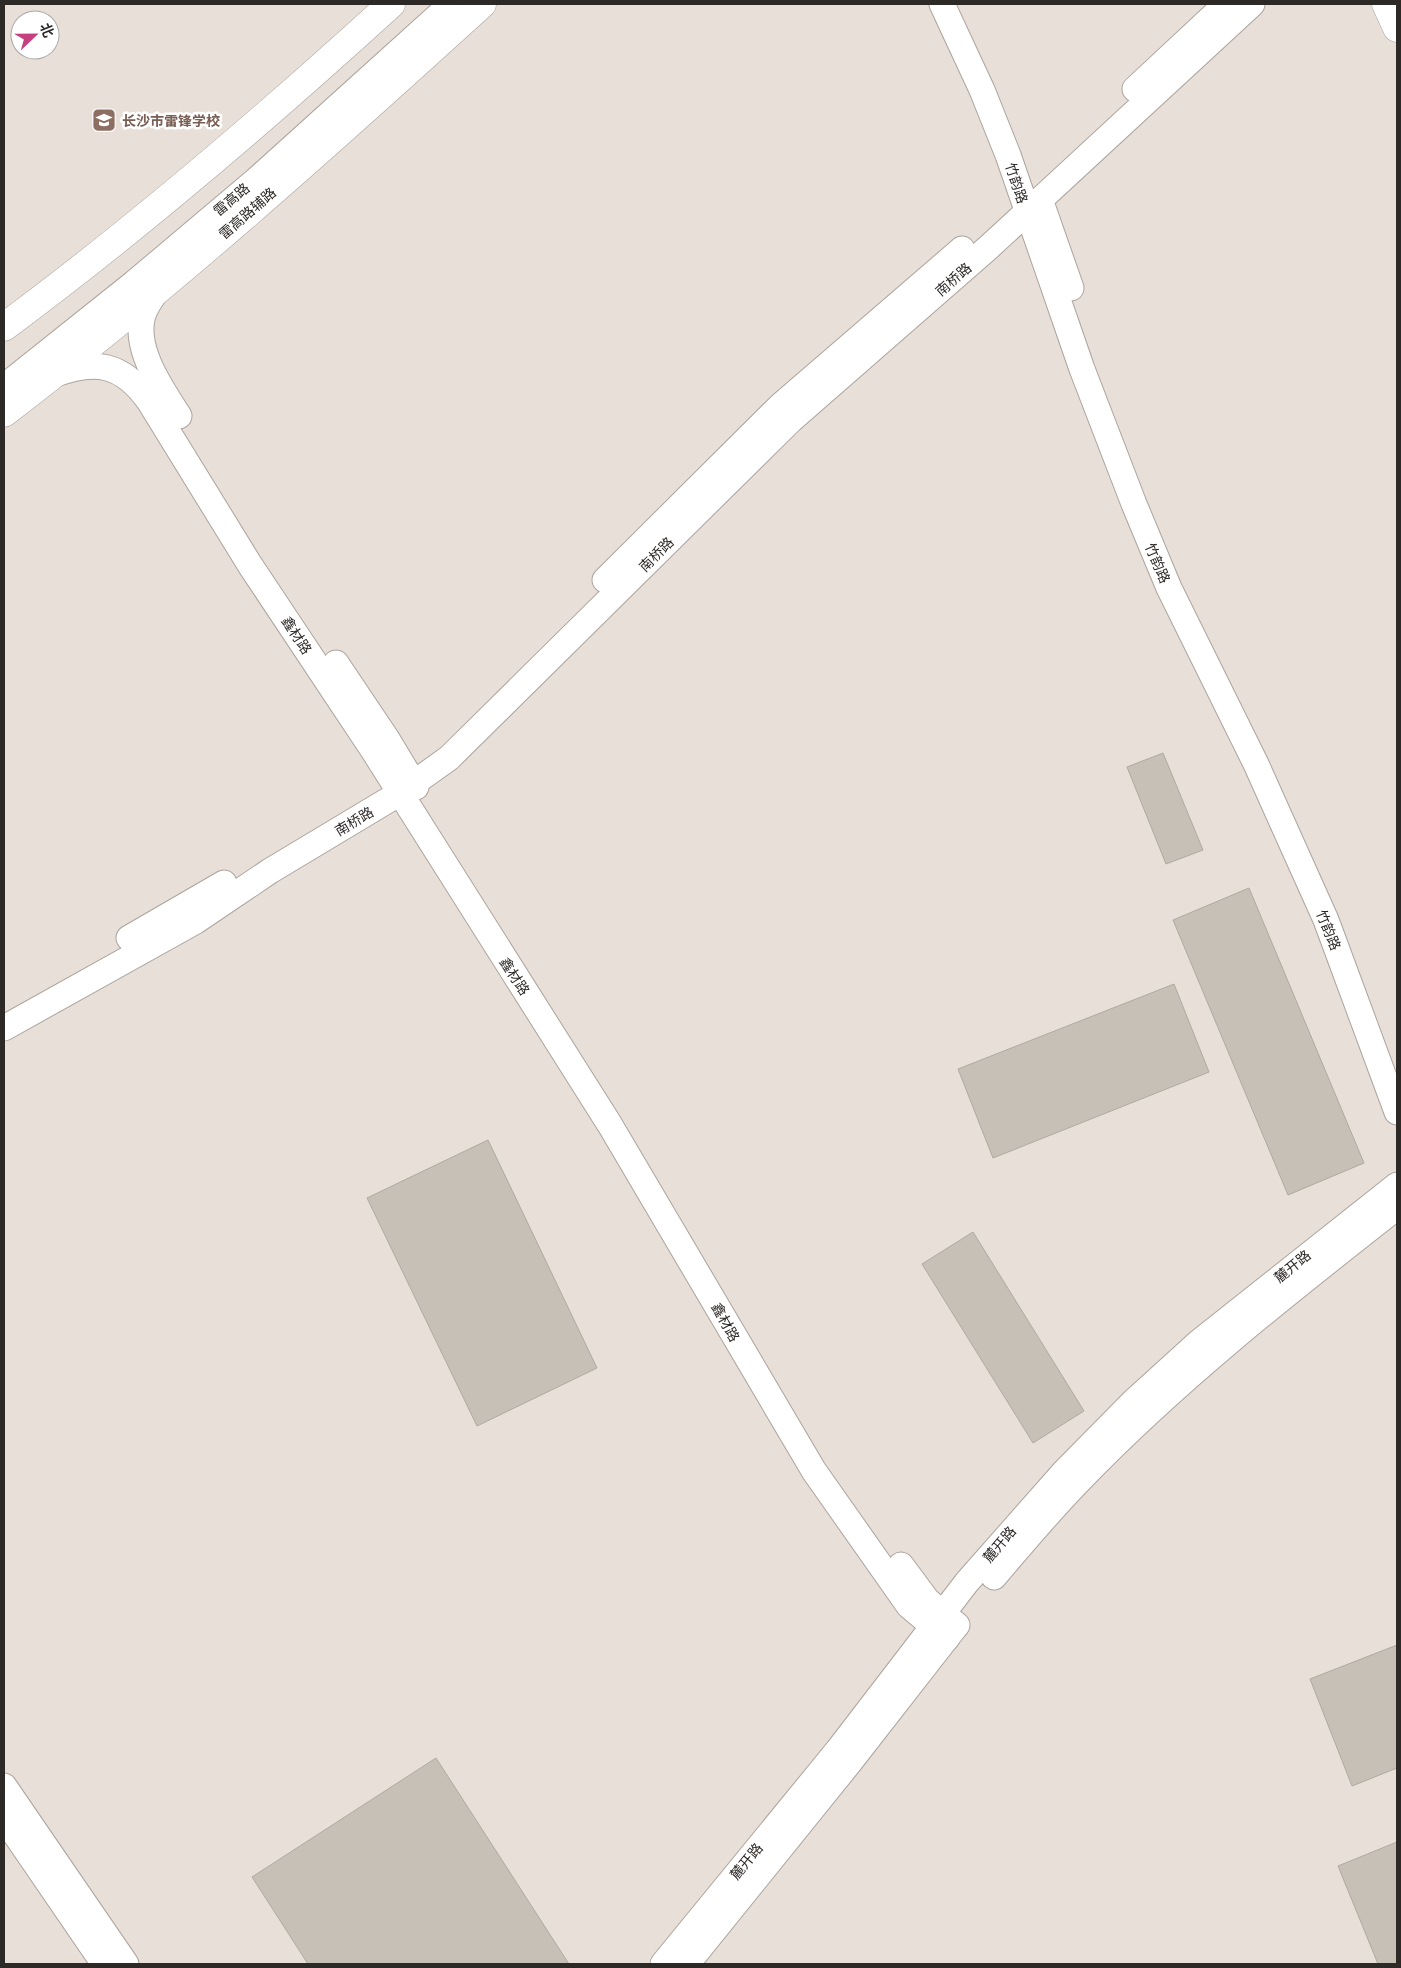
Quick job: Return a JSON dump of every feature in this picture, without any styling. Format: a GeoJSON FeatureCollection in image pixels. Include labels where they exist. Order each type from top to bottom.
{"type":"FeatureCollection","features":[{"type":"Feature","properties":{"kind":"main road"},"geometry":{"type":"LineString","coordinates":[[4,327],[73,275],[303,85],[391,4]]}},
{"type":"Feature","properties":{"kind":"main road","name":"雷高路辅路"},"geometry":{"type":"LineString","coordinates":[[4,413],[53,376],[156,292],[355,119],[482,4]]}},
{"type":"Feature","properties":{"kind":"main road","name":"竹韵路"},"geometry":{"type":"LineString","coordinates":[[942,4],[1031,198],[1185,583],[1270,759],[1336,907],[1397,1065]]}},
{"type":"Feature","properties":{"kind":"main road","name":"竹韵路"},"geometry":{"type":"LineString","coordinates":[[959,4],[1016,131],[1031,198],[1082,369],[1134,504],[1169,588],[1256,764],[1326,920],[1397,1112]]}},
{"type":"Feature","properties":{"kind":"main road","name":"南桥路"},"geometry":{"type":"LineString","coordinates":[[1031,198],[1226,4]]}},
{"type":"Feature","properties":{"kind":"main road","name":"南桥路"},"geometry":{"type":"LineString","coordinates":[[4,1028],[196,921],[403,782],[503,687],[631,553],[780,406],[1031,198],[1252,4]]}},
{"type":"Feature","properties":{"kind":"main road"},"geometry":{"type":"LineString","coordinates":[[1386,4],[1397,28]]}},
{"type":"Feature","properties":{"kind":"main road","name":"鑫材路"},"geometry":{"type":"LineString","coordinates":[[156,292],[148,304],[141,325],[145,350],[157,380],[610,1125],[814,1471],[909,1606],[945,1626]]}},
{"type":"Feature","properties":{"kind":"main road","name":"鑫材路"},"geometry":{"type":"LineString","coordinates":[[53,376],[83,367],[111,368],[124,374],[142,391],[250,565],[403,782]]}},
{"type":"Feature","properties":{"kind":"main road","name":"南桥路"},"geometry":{"type":"LineString","coordinates":[[4,1008],[403,782]]}},
{"type":"Feature","properties":{"kind":"main road","name":"麓开路"},"geometry":{"type":"LineString","coordinates":[[687,1964],[850,1762],[1016,1524],[1133,1402],[1199,1342],[1397,1185]]}},
{"type":"Feature","properties":{"kind":"main road","name":"麓开路"},"geometry":{"type":"LineString","coordinates":[[663,1964],[838,1750],[945,1626],[1077,1483],[1143,1418],[1212,1356],[1397,1207]]}},
{"type":"Feature","properties":{"kind":"main road"},"geometry":{"type":"LineString","coordinates":[[4,1786],[126,1964]]}},
{"type":"Feature","properties":{"kind":"main road"},"geometry":{"type":"LineString","coordinates":[[4,1818],[104,1964]]}},
{"type":"Feature","properties":{"kind":"street","name":"雷高路"},"geometry":{"type":"LineString","coordinates":[[4,373],[143,262],[248,172],[436,4]]}},
{"type":"Feature","properties":{"kind":"street","name":"雷高路"},"geometry":{"type":"LineString","coordinates":[[4,385],[134,282],[254,180],[449,4]]}},
{"type":"Feature","properties":{"kind":"building"},"geometry":{"type":"Polygon","coordinates":[[[1163,753],[1203,850],[1166,864],[1127,767],[1163,753]]]}},
{"type":"Feature","properties":{"kind":"building"},"geometry":{"type":"Polygon","coordinates":[[[1249,888],[1364,1163],[1288,1195],[1173,920],[1249,888]]]}},
{"type":"Feature","properties":{"kind":"building"},"geometry":{"type":"Polygon","coordinates":[[[1174,984],[1209,1072],[993,1158],[958,1069],[1174,984]]]}},
{"type":"Feature","properties":{"kind":"building"},"geometry":{"type":"Polygon","coordinates":[[[488,1140],[597,1368],[477,1426],[367,1198],[488,1140]]]}},
{"type":"Feature","properties":{"kind":"building"},"geometry":{"type":"Polygon","coordinates":[[[973,1232],[1084,1411],[1033,1443],[922,1264],[973,1232]]]}},
{"type":"Feature","properties":{"kind":"building"},"geometry":{"type":"Polygon","coordinates":[[[1397,1645],[1397,1768],[1352,1786],[1310,1679],[1397,1645]]]}},
{"type":"Feature","properties":{"kind":"building"},"geometry":{"type":"Polygon","coordinates":[[[436,1758],[569,1964],[308,1964],[252,1877],[436,1758]]]}},
{"type":"Feature","properties":{"kind":"building"},"geometry":{"type":"Polygon","coordinates":[[[1397,1842],[1397,1964],[1378,1964],[1338,1866],[1397,1842]]]}},
{"type":"Feature","properties":{"kind":"place","name":"长沙市雷锋学校"},"geometry":{"type":"Point","coordinates":[104,120]}}]}
